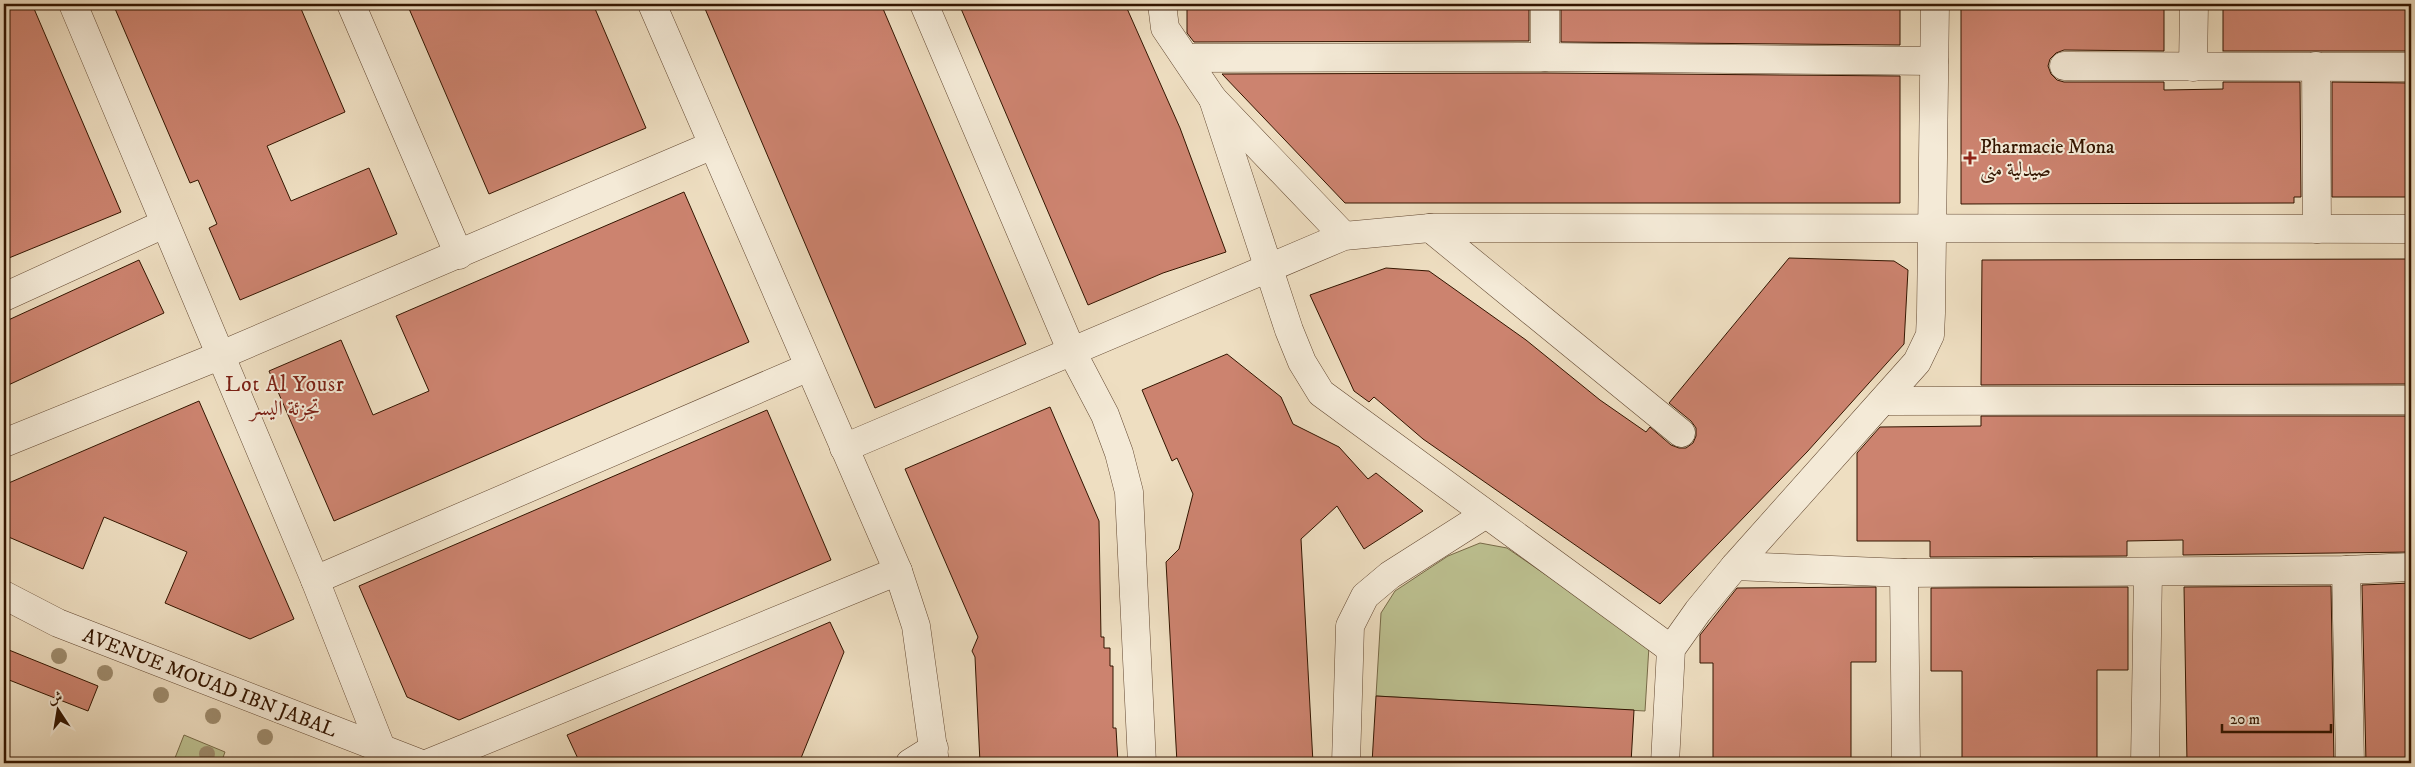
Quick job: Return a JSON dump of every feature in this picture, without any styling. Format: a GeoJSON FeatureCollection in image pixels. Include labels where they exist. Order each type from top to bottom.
{"type":"FeatureCollection","features":[{"type":"Feature","properties":{"kind":"street"},"geometry":{"type":"LineString","coordinates":[[73,4],[219,356],[315,580],[382,750]]}},
{"type":"Feature","properties":{"kind":"street"},"geometry":{"type":"LineString","coordinates":[[351,4],[459,255]]}},
{"type":"Feature","properties":{"kind":"street"},"geometry":{"type":"LineString","coordinates":[[652,4],[898,571],[916,626],[934,756],[910,763]]}},
{"type":"Feature","properties":{"kind":"street"},"geometry":{"type":"LineString","coordinates":[[924,4],[1072,352],[1105,415],[1119,453],[1129,492],[1142,763]]}},
{"type":"Feature","properties":{"kind":"street"},"geometry":{"type":"LineString","coordinates":[[1162,4],[1165,28],[1187,58],[1212,99],[1344,236]]}},
{"type":"Feature","properties":{"kind":"street"},"geometry":{"type":"LineString","coordinates":[[1545,4],[1545,57]]}},
{"type":"Feature","properties":{"kind":"street"},"geometry":{"type":"LineString","coordinates":[[1665,763],[1671,649],[1698,611],[1735,566],[1917,362],[1930,335],[1935,4]]}},
{"type":"Feature","properties":{"kind":"street"},"geometry":{"type":"LineString","coordinates":[[2193,67],[2194,4]]}},
{"type":"Feature","properties":{"kind":"street"},"geometry":{"type":"LineString","coordinates":[[1187,58],[1545,57],[1934,61]]}},
{"type":"Feature","properties":{"kind":"street"},"geometry":{"type":"LineString","coordinates":[[2064,66],[2411,67]]}},
{"type":"Feature","properties":{"kind":"street"},"geometry":{"type":"LineString","coordinates":[[2316,66],[2317,229]]}},
{"type":"Feature","properties":{"kind":"street"},"geometry":{"type":"LineString","coordinates":[[1212,99],[1289,330],[1302,362],[1321,392],[1671,649]]}},
{"type":"Feature","properties":{"kind":"street"},"geometry":{"type":"LineString","coordinates":[[4,443],[219,356],[713,145]]}},
{"type":"Feature","properties":{"kind":"street"},"geometry":{"type":"LineString","coordinates":[[4,297],[164,224]]}},
{"type":"Feature","properties":{"kind":"street"},"geometry":{"type":"LineString","coordinates":[[844,448],[1344,236],[1430,228],[2411,229]]}},
{"type":"Feature","properties":{"kind":"street"},"geometry":{"type":"LineString","coordinates":[[1430,228],[1681,433]]}},
{"type":"Feature","properties":{"kind":"street"},"geometry":{"type":"LineString","coordinates":[[315,580],[809,367]]}},
{"type":"Feature","properties":{"kind":"street"},"geometry":{"type":"LineString","coordinates":[[1883,402],[2411,400]]}},
{"type":"Feature","properties":{"kind":"street"},"geometry":{"type":"LineString","coordinates":[[1346,763],[1350,626],[1365,596],[1390,575],[1486,514]]}},
{"type":"Feature","properties":{"kind":"street"},"geometry":{"type":"LineString","coordinates":[[1735,566],[1904,573],[2346,570],[2411,567]]}},
{"type":"Feature","properties":{"kind":"street"},"geometry":{"type":"LineString","coordinates":[[2346,570],[2350,763]]}},
{"type":"Feature","properties":{"kind":"street"},"geometry":{"type":"LineString","coordinates":[[429,763],[898,571]]}},
{"type":"Feature","properties":{"kind":"street"},"geometry":{"type":"LineString","coordinates":[[2145,763],[2148,572]]}},
{"type":"Feature","properties":{"kind":"street"},"geometry":{"type":"LineString","coordinates":[[1904,573],[1906,763]]}},
{"type":"Feature","properties":{"kind":"street","name":"AVENUE MOUAD IBN JABAL"},"geometry":{"type":"LineString","coordinates":[[4,595],[58,623],[419,763]]}},
{"type":"Feature","properties":{"kind":"green space"},"geometry":{"type":"Polygon","coordinates":[[[1480,543],[1507,548],[1649,646],[1645,711],[1376,696],[1381,613],[1395,591],[1448,556],[1480,543]]]}},
{"type":"Feature","properties":{"kind":"green space"},"geometry":{"type":"Polygon","coordinates":[[[184,735],[225,752],[221,763],[173,763],[184,735]]]}},
{"type":"Feature","properties":{"kind":"building"},"geometry":{"type":"Polygon","coordinates":[[[4,4],[32,4],[121,212],[4,260],[4,4]]]}},
{"type":"Feature","properties":{"kind":"building"},"geometry":{"type":"Polygon","coordinates":[[[113,4],[299,4],[345,112],[267,146],[291,201],[369,168],[397,234],[240,300],[209,228],[217,224],[198,180],[190,183],[113,4]]]}},
{"type":"Feature","properties":{"kind":"building"},"geometry":{"type":"Polygon","coordinates":[[[407,4],[593,4],[646,128],[489,194],[407,4]]]}},
{"type":"Feature","properties":{"kind":"building"},"geometry":{"type":"Polygon","coordinates":[[[703,4],[881,4],[1026,344],[875,408],[703,4]]]}},
{"type":"Feature","properties":{"kind":"building"},"geometry":{"type":"Polygon","coordinates":[[[959,4],[1125,4],[1180,128],[1226,252],[1163,273],[1088,305],[959,4]]]}},
{"type":"Feature","properties":{"kind":"building"},"geometry":{"type":"Polygon","coordinates":[[[1187,4],[1529,4],[1529,41],[1194,42],[1187,33],[1187,4]]]}},
{"type":"Feature","properties":{"kind":"building"},"geometry":{"type":"Polygon","coordinates":[[[1561,4],[1900,4],[1900,45],[1561,42],[1561,4]]]}},
{"type":"Feature","properties":{"kind":"building"},"geometry":{"type":"Polygon","coordinates":[[[1961,4],[2164,4],[2164,51],[2064,50],[2056,53],[2050,59],[2048,66],[2051,74],[2057,80],[2064,82],[2164,82],[2164,90],[2223,89],[2223,82],[2300,82],[2301,197],[2294,197],[2294,203],[1961,204],[1961,4]]]}},
{"type":"Feature","properties":{"kind":"building"},"geometry":{"type":"Polygon","coordinates":[[[2223,4],[2411,4],[2411,51],[2223,51],[2223,4]]]}},
{"type":"Feature","properties":{"kind":"building"},"geometry":{"type":"Polygon","coordinates":[[[1545,73],[1900,76],[1900,203],[1345,203],[1222,74],[1545,73]]]}},
{"type":"Feature","properties":{"kind":"building"},"geometry":{"type":"Polygon","coordinates":[[[2332,82],[2411,83],[2411,197],[2332,197],[2332,82]]]}},
{"type":"Feature","properties":{"kind":"building"},"geometry":{"type":"Polygon","coordinates":[[[684,192],[749,342],[334,521],[269,371],[341,340],[373,415],[429,391],[396,316],[684,192]]]}},
{"type":"Feature","properties":{"kind":"building"},"geometry":{"type":"Polygon","coordinates":[[[1789,258],[1894,261],[1908,270],[1904,344],[1807,452],[1660,604],[1423,439],[1374,397],[1369,402],[1354,391],[1310,295],[1386,268],[1429,271],[1526,340],[1600,400],[1646,432],[1650,427],[1671,445],[1686,448],[1693,443],[1696,436],[1696,428],[1691,421],[1669,403],[1789,258]]]}},
{"type":"Feature","properties":{"kind":"building"},"geometry":{"type":"Polygon","coordinates":[[[2411,259],[2411,384],[1981,385],[1982,260],[2411,259]]]}},
{"type":"Feature","properties":{"kind":"building"},"geometry":{"type":"Polygon","coordinates":[[[139,260],[164,313],[4,387],[4,322],[139,260]]]}},
{"type":"Feature","properties":{"kind":"building"},"geometry":{"type":"Polygon","coordinates":[[[1227,354],[1281,397],[1293,424],[1339,447],[1368,479],[1376,473],[1423,511],[1364,549],[1337,506],[1301,539],[1313,763],[1177,763],[1166,562],[1179,549],[1193,494],[1177,458],[1172,461],[1142,390],[1227,354]]]}},
{"type":"Feature","properties":{"kind":"building"},"geometry":{"type":"Polygon","coordinates":[[[199,401],[294,619],[250,639],[165,603],[187,552],[104,517],[83,569],[4,535],[4,485],[199,401]]]}},
{"type":"Feature","properties":{"kind":"building"},"geometry":{"type":"Polygon","coordinates":[[[1050,407],[1099,521],[1101,637],[1104,637],[1104,648],[1110,648],[1110,666],[1113,666],[1113,728],[1116,728],[1118,763],[980,763],[975,657],[972,651],[978,637],[905,469],[1050,407]]]}},
{"type":"Feature","properties":{"kind":"building"},"geometry":{"type":"Polygon","coordinates":[[[767,410],[831,560],[459,720],[407,697],[359,586],[767,410]]]}},
{"type":"Feature","properties":{"kind":"building"},"geometry":{"type":"Polygon","coordinates":[[[1981,416],[2411,416],[2411,552],[2183,555],[2183,540],[2127,541],[2127,556],[1930,557],[1930,541],[1857,541],[1857,453],[1880,427],[1981,426],[1981,416]]]}},
{"type":"Feature","properties":{"kind":"building"},"geometry":{"type":"Polygon","coordinates":[[[2411,583],[2411,763],[2366,763],[2362,585],[2411,583]]]}},
{"type":"Feature","properties":{"kind":"building"},"geometry":{"type":"Polygon","coordinates":[[[2331,586],[2334,763],[2187,763],[2184,587],[2331,586]]]}},
{"type":"Feature","properties":{"kind":"building"},"geometry":{"type":"Polygon","coordinates":[[[1876,587],[1876,662],[1851,662],[1851,763],[1713,763],[1713,663],[1700,663],[1700,635],[1737,588],[1876,587]]]}},
{"type":"Feature","properties":{"kind":"building"},"geometry":{"type":"Polygon","coordinates":[[[2128,587],[2128,670],[2097,670],[2097,763],[1962,763],[1962,671],[1931,671],[1931,588],[2128,587]]]}},
{"type":"Feature","properties":{"kind":"building"},"geometry":{"type":"Polygon","coordinates":[[[830,622],[844,652],[799,763],[580,763],[567,735],[830,622]]]}},
{"type":"Feature","properties":{"kind":"building"},"geometry":{"type":"Polygon","coordinates":[[[4,648],[98,686],[88,711],[4,678],[4,648]]]}},
{"type":"Feature","properties":{"kind":"building"},"geometry":{"type":"Polygon","coordinates":[[[1376,696],[1634,710],[1631,763],[1372,763],[1376,696]]]}},
{"type":"Feature","properties":{"kind":"place","name":"Pharmacie Mona صيدلية منى"},"geometry":{"type":"Point","coordinates":[1970,158]}},
{"type":"Feature","properties":{"kind":"district","name":"Lot Al Yousr تجزئة اليسر"},"geometry":{"type":"Point","coordinates":[285,396]}}]}
